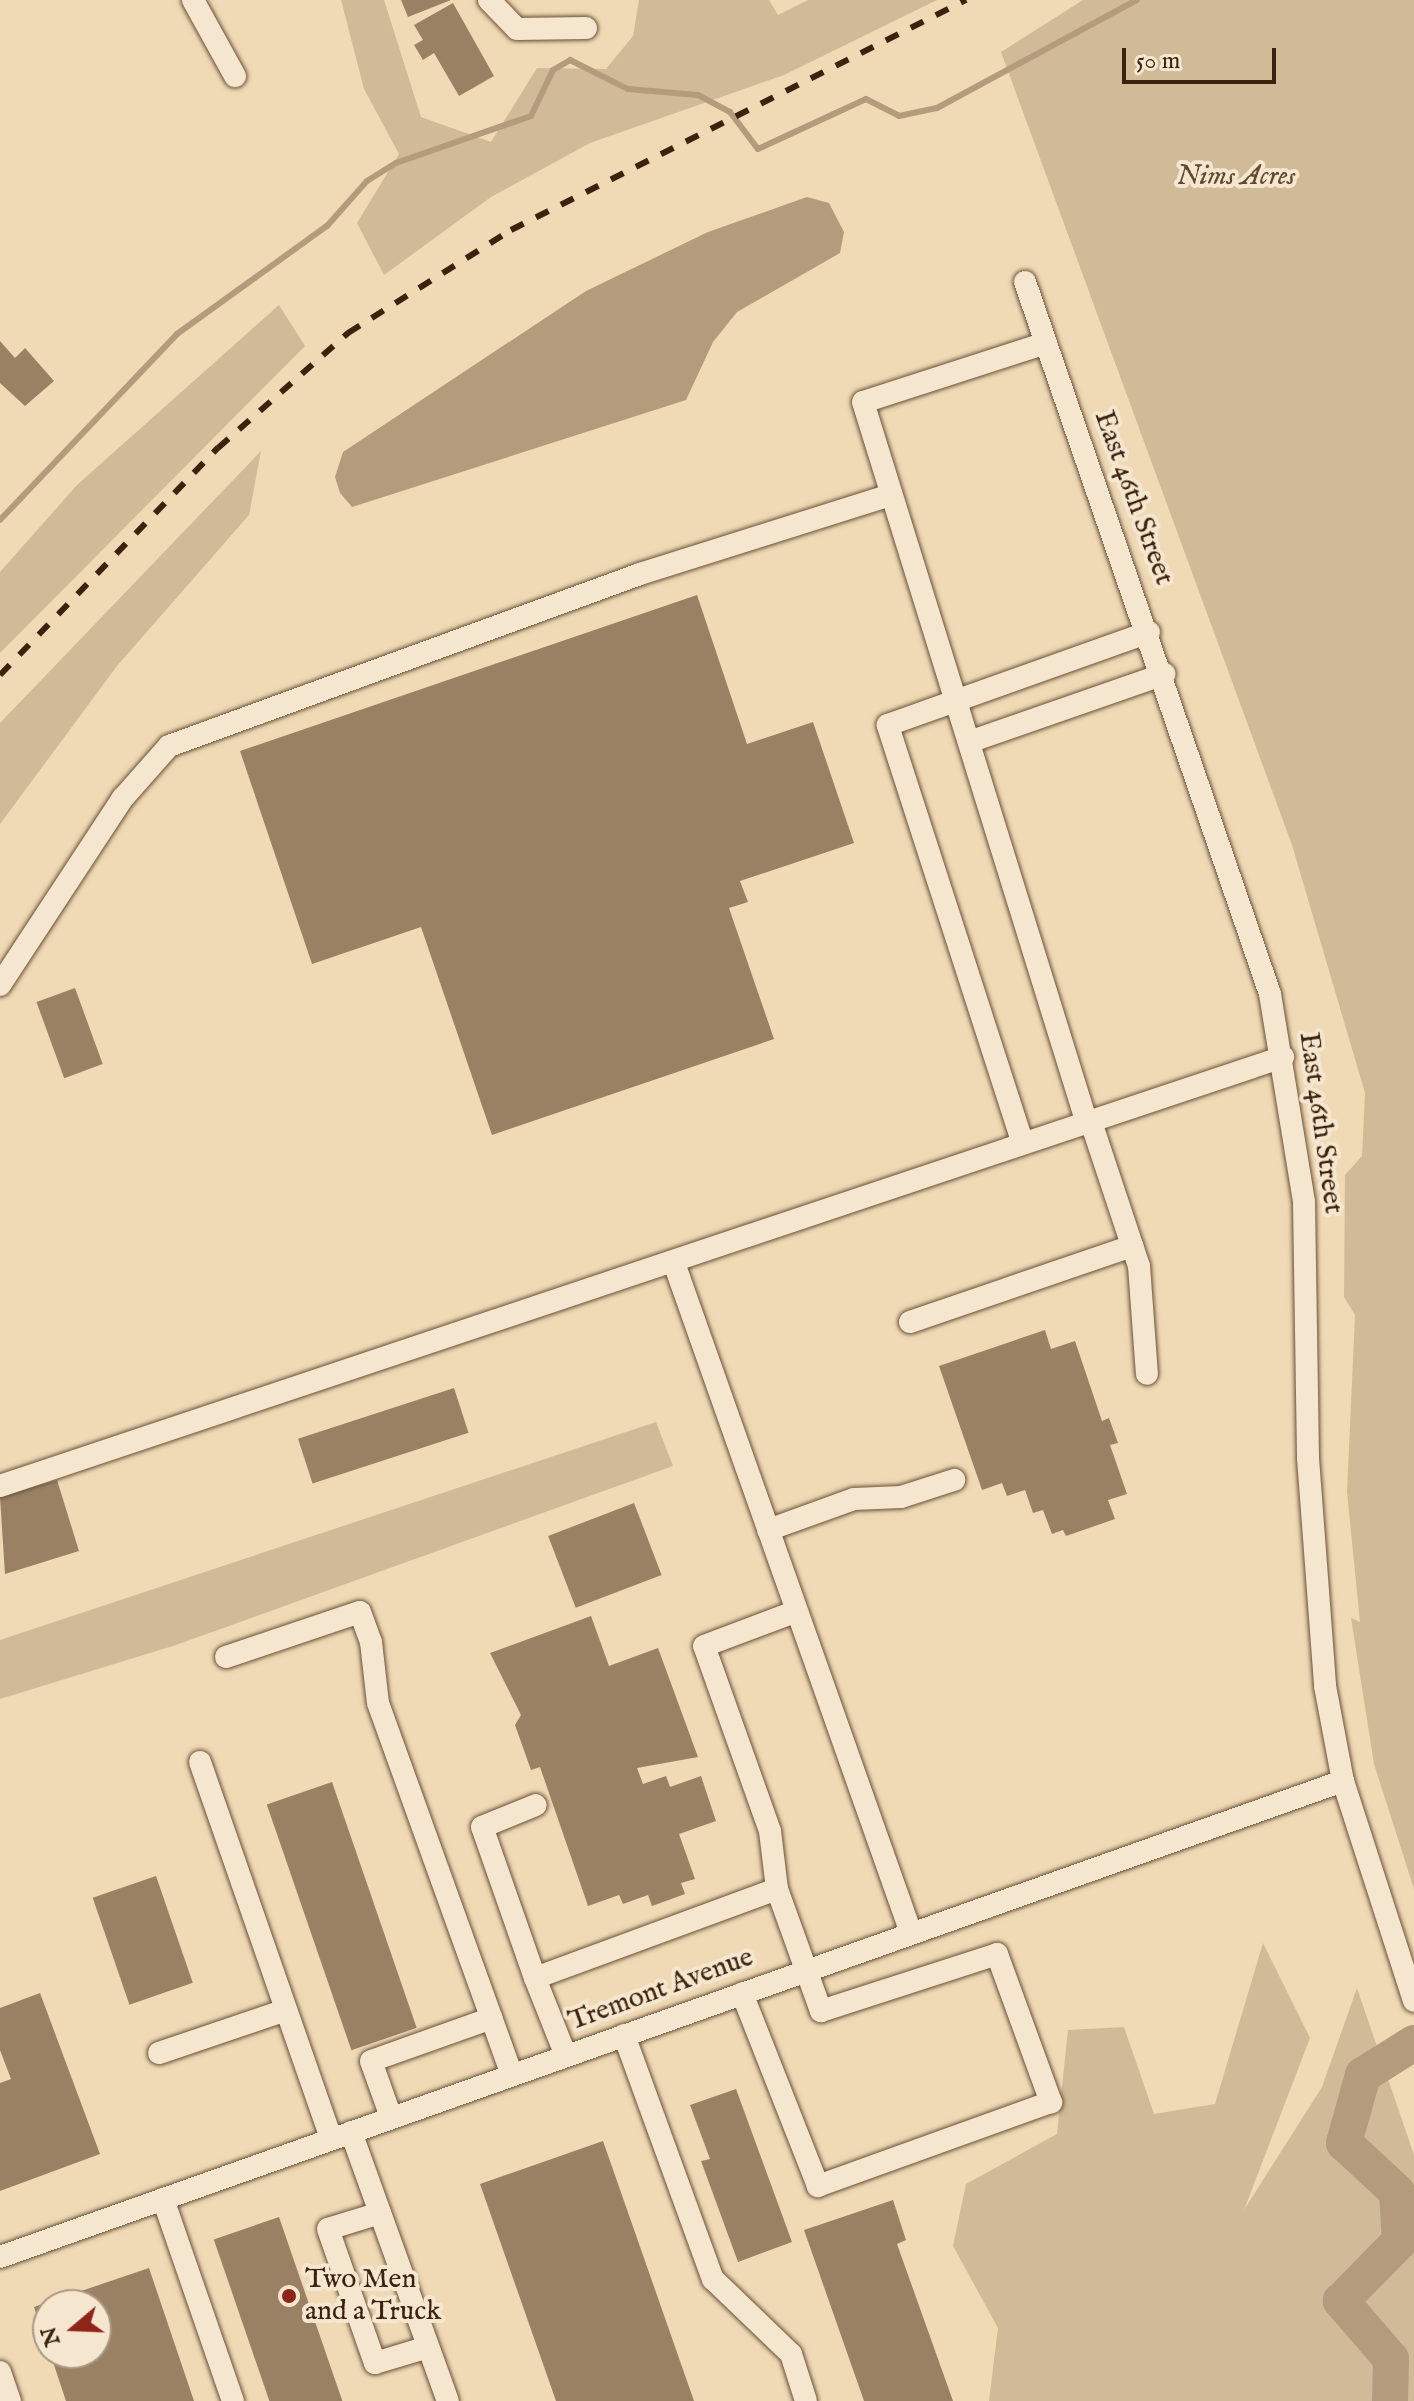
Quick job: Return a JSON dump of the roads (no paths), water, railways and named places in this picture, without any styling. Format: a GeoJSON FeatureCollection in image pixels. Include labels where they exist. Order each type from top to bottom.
{"type":"FeatureCollection","features":[{"type":"Feature","properties":{"kind":"street"},"geometry":{"type":"LineString","coordinates":[[193,0],[235,76]]}},
{"type":"Feature","properties":{"kind":"street"},"geometry":{"type":"LineString","coordinates":[[489,0],[517,29],[586,28]]}},
{"type":"Feature","properties":{"kind":"street","name":"East 46th Street"},"geometry":{"type":"LineString","coordinates":[[1025,282],[1247,911],[1283,1057],[1304,1202],[1315,1614],[1343,1781],[1414,2001]]}},
{"type":"Feature","properties":{"kind":"street"},"geometry":{"type":"LineString","coordinates":[[1046,343],[863,402],[888,496],[1088,1119],[1132,1246],[1147,1374]]}},
{"type":"Feature","properties":{"kind":"street"},"geometry":{"type":"LineString","coordinates":[[0,985],[123,798],[169,746],[640,574],[888,496]]}},
{"type":"Feature","properties":{"kind":"street"},"geometry":{"type":"LineString","coordinates":[[1022,1141],[888,725],[955,704],[1149,632]]}},
{"type":"Feature","properties":{"kind":"street"},"geometry":{"type":"LineString","coordinates":[[969,742],[1164,674]]}},
{"type":"Feature","properties":{"kind":"street"},"geometry":{"type":"LineString","coordinates":[[0,1486],[476,1322],[674,1263],[1022,1141],[1283,1057]]}},
{"type":"Feature","properties":{"kind":"street"},"geometry":{"type":"LineString","coordinates":[[910,1322],[1132,1246]]}},
{"type":"Feature","properties":{"kind":"street"},"geometry":{"type":"LineString","coordinates":[[674,1263],[911,1933]]}},
{"type":"Feature","properties":{"kind":"street"},"geometry":{"type":"LineString","coordinates":[[768,1530],[854,1499],[901,1497],[954,1480]]}},
{"type":"Feature","properties":{"kind":"street"},"geometry":{"type":"LineString","coordinates":[[742,1993],[818,2186],[1051,2102],[997,1954],[821,2011],[803,1972],[777,1889],[770,1831],[704,1646],[797,1611]]}},
{"type":"Feature","properties":{"kind":"street"},"geometry":{"type":"LineString","coordinates":[[226,1657],[360,1612],[371,1642],[378,1703],[512,2075]]}},
{"type":"Feature","properties":{"kind":"street"},"geometry":{"type":"LineString","coordinates":[[200,1762],[286,2010],[341,2136],[380,2213],[448,2401]]}},
{"type":"Feature","properties":{"kind":"street","name":"Tremont Avenue"},"geometry":{"type":"LineString","coordinates":[[0,2257],[1343,1781]]}},
{"type":"Feature","properties":{"kind":"street"},"geometry":{"type":"LineString","coordinates":[[536,1805],[482,1827],[566,2056]]}},
{"type":"Feature","properties":{"kind":"street"},"geometry":{"type":"LineString","coordinates":[[535,1978],[777,1889]]}},
{"type":"Feature","properties":{"kind":"street"},"geometry":{"type":"LineString","coordinates":[[159,2053],[286,2010]]}},
{"type":"Feature","properties":{"kind":"street"},"geometry":{"type":"LineString","coordinates":[[391,2117],[371,2061],[492,2018]]}},
{"type":"Feature","properties":{"kind":"street"},"geometry":{"type":"LineString","coordinates":[[624,2035],[713,2279],[791,2354],[806,2401]]}},
{"type":"Feature","properties":{"kind":"street"},"geometry":{"type":"LineString","coordinates":[[163,2199],[233,2401]]}},
{"type":"Feature","properties":{"kind":"street"},"geometry":{"type":"LineString","coordinates":[[380,2213],[328,2229],[375,2363],[428,2347]]}},
{"type":"Feature","properties":{"kind":"street"},"geometry":{"type":"LineString","coordinates":[[0,2372],[10,2401]]}},
{"type":"Feature","properties":{"kind":"waterway"},"geometry":{"type":"LineString","coordinates":[[0,520],[177,334],[327,226],[367,181],[396,163],[531,116],[553,70],[570,60],[628,89],[698,95],[730,112],[758,149],[866,99],[899,116],[937,108],[1137,0]]}},
{"type":"Feature","properties":{"kind":"waterway"},"geometry":{"type":"LineString","coordinates":[[1390,2401],[1391,2359],[1341,2301],[1400,2241],[1397,2192],[1344,2143],[1363,2075],[1414,2043]]}},
{"type":"Feature","properties":{"kind":"railway"},"geometry":{"type":"LineString","coordinates":[[0,675],[218,448],[348,333],[511,230],[966,0]]}},
{"type":"Feature","properties":{"kind":"place","name":"Two Men and a Truck"},"geometry":{"type":"Point","coordinates":[289,2296]}},
{"type":"Feature","properties":{"kind":"park label","name":"Nims Acres"},"geometry":{"type":"Point","coordinates":[1236,177]}}]}
